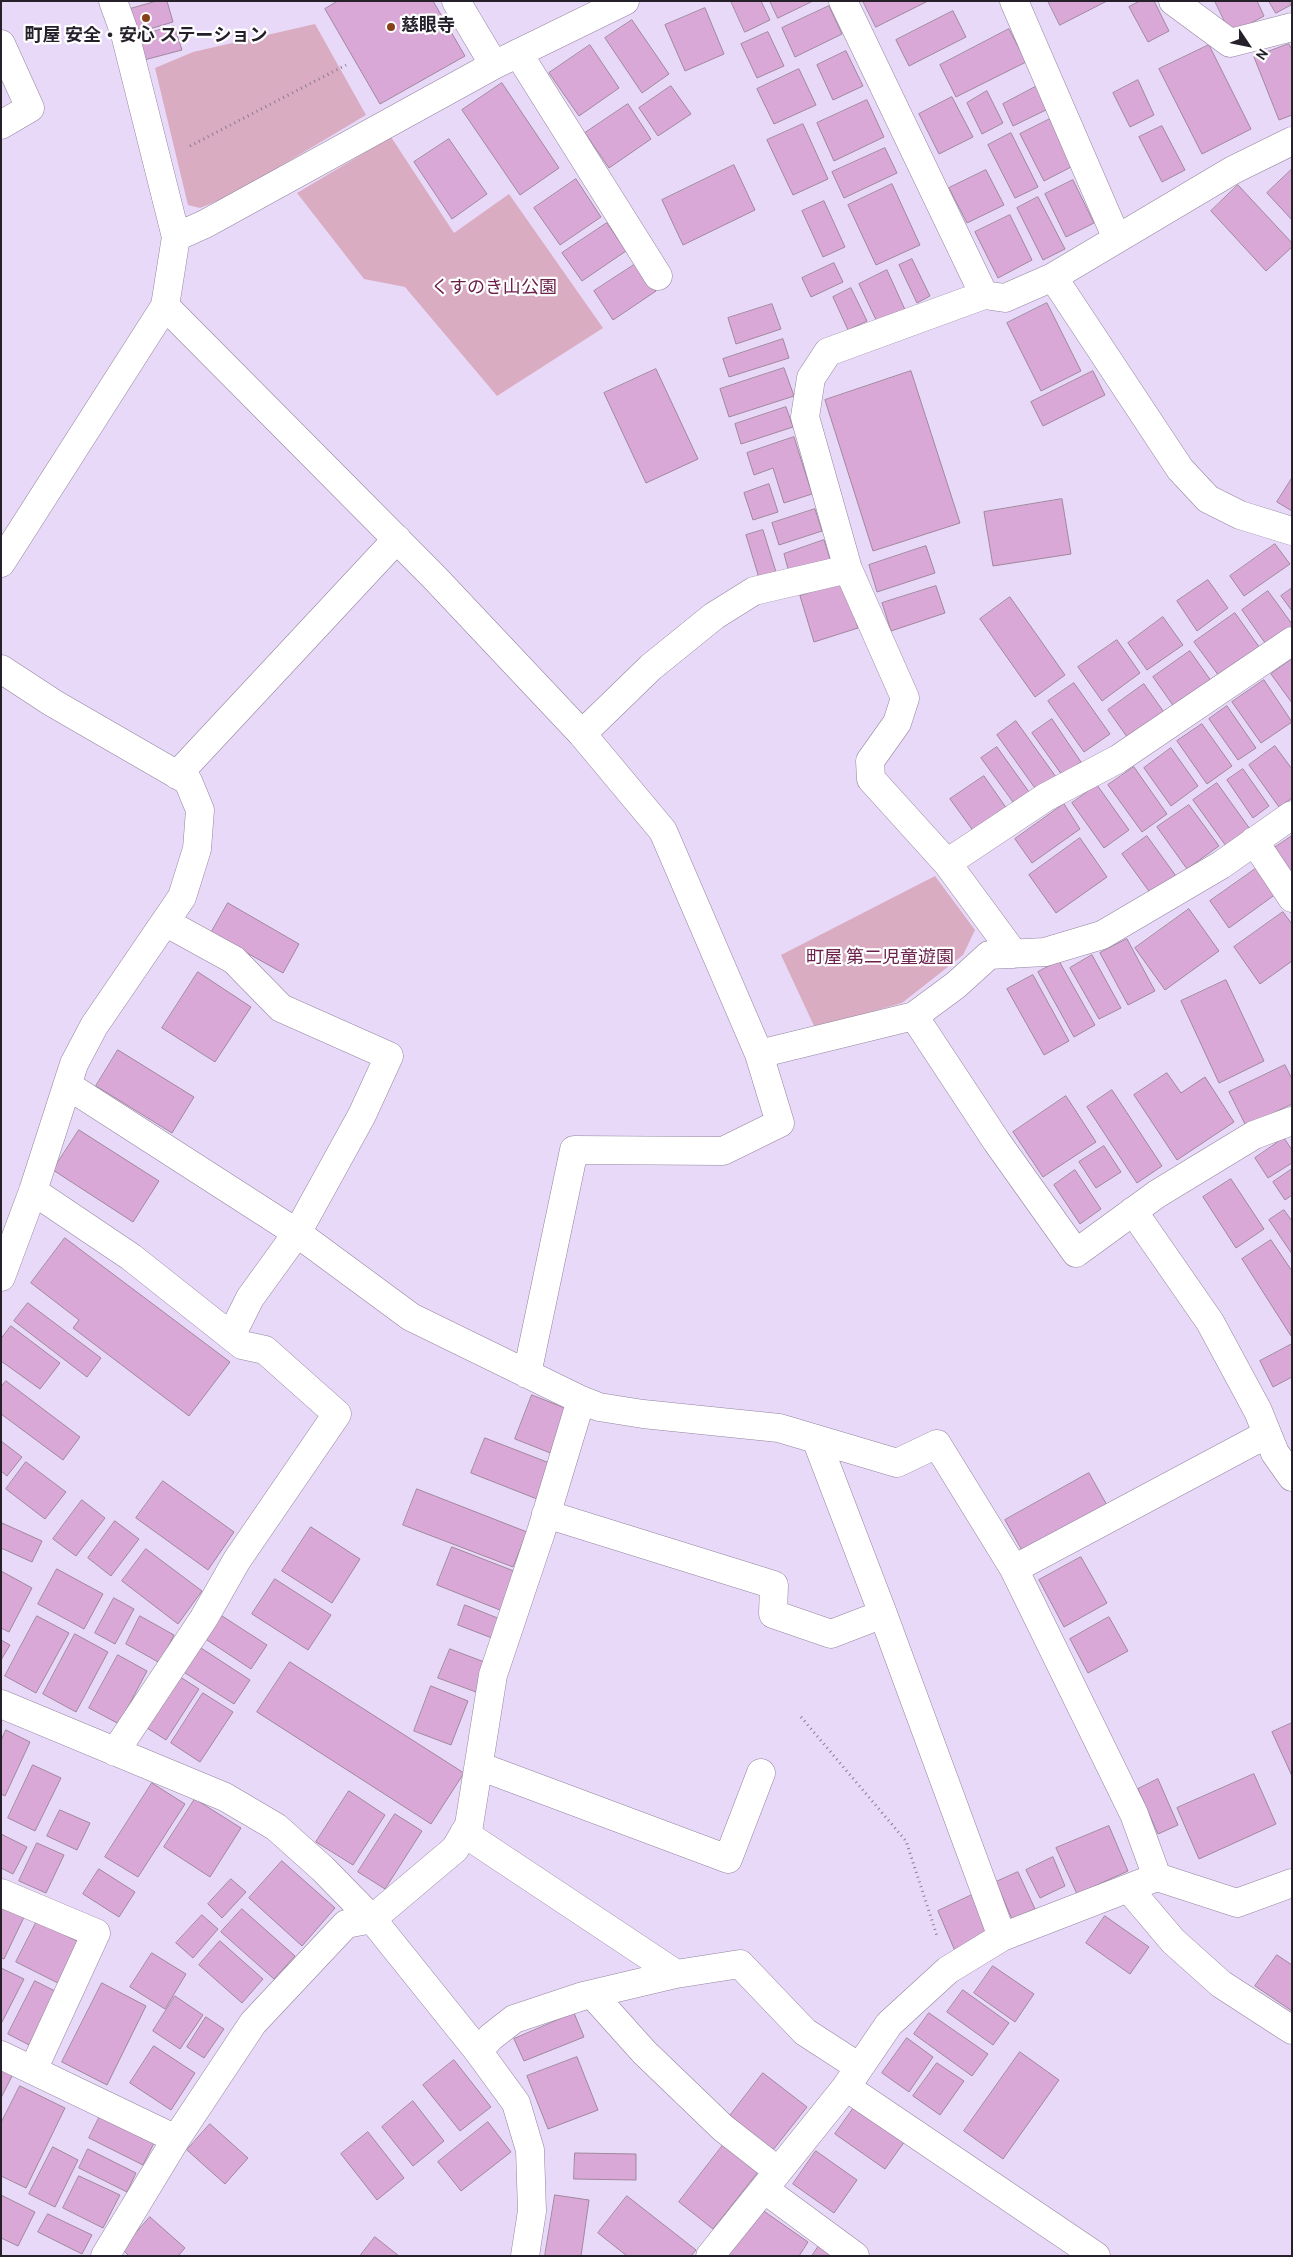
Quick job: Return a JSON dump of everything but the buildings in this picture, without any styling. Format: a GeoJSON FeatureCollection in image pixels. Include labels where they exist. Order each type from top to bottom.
{"type":"FeatureCollection","features":[{"type":"Feature","properties":{"kind":"street"},"geometry":{"type":"LineString","coordinates":[[1,563],[165,306],[176,237],[125,34],[113,1]]}},
{"type":"Feature","properties":{"kind":"street"},"geometry":{"type":"LineString","coordinates":[[456,1],[494,65]]}},
{"type":"Feature","properties":{"kind":"street"},"geometry":{"type":"LineString","coordinates":[[176,237],[205,224],[494,65],[625,1]]}},
{"type":"Feature","properties":{"kind":"street"},"geometry":{"type":"LineString","coordinates":[[843,1],[984,295]]}},
{"type":"Feature","properties":{"kind":"street"},"geometry":{"type":"LineString","coordinates":[[1014,1],[1117,239]]}},
{"type":"Feature","properties":{"kind":"street"},"geometry":{"type":"LineString","coordinates":[[1173,1],[1230,43],[1292,27]]}},
{"type":"Feature","properties":{"kind":"street"},"geometry":{"type":"LineString","coordinates":[[1,44],[30,108],[1,125]]}},
{"type":"Feature","properties":{"kind":"street"},"geometry":{"type":"LineString","coordinates":[[518,53],[658,276]]}},
{"type":"Feature","properties":{"kind":"street"},"geometry":{"type":"LineString","coordinates":[[1014,954],[947,863],[871,779],[870,761],[897,723],[904,698],[848,569],[805,417],[811,378],[828,352],[984,295],[1005,298],[1053,277],[1233,170],[1292,141]]}},
{"type":"Feature","properties":{"kind":"street"},"geometry":{"type":"LineString","coordinates":[[1053,277],[1185,475],[1208,499],[1240,515],[1292,530]]}},
{"type":"Feature","properties":{"kind":"street"},"geometry":{"type":"LineString","coordinates":[[165,306],[397,539],[582,734],[662,831],[759,1054],[780,1123],[723,1150],[574,1150],[526,1374]]}},
{"type":"Feature","properties":{"kind":"street"},"geometry":{"type":"LineString","coordinates":[[176,775],[397,539]]}},
{"type":"Feature","properties":{"kind":"street"},"geometry":{"type":"LineString","coordinates":[[582,734],[651,668],[714,616],[754,591],[848,569]]}},
{"type":"Feature","properties":{"kind":"street"},"geometry":{"type":"LineString","coordinates":[[947,863],[1046,797],[1118,759],[1292,641]]}},
{"type":"Feature","properties":{"kind":"street"},"geometry":{"type":"LineString","coordinates":[[1,670],[53,703],[188,782],[200,810],[197,849],[182,897],[94,1026],[74,1064],[33,1191],[1,1277]]}},
{"type":"Feature","properties":{"kind":"street"},"geometry":{"type":"LineString","coordinates":[[759,1054],[914,1016],[956,985],[989,955],[1045,952],[1102,935],[1221,865],[1292,815]]}},
{"type":"Feature","properties":{"kind":"street"},"geometry":{"type":"LineString","coordinates":[[1254,842],[1292,898]]}},
{"type":"Feature","properties":{"kind":"street"},"geometry":{"type":"LineString","coordinates":[[165,922],[234,960],[281,1008],[388,1056],[362,1115],[297,1233],[250,1298],[231,1336]]}},
{"type":"Feature","properties":{"kind":"street"},"geometry":{"type":"LineString","coordinates":[[914,1016],[997,1142],[1076,1253],[1157,1194],[1254,1135],[1292,1121]]}},
{"type":"Feature","properties":{"kind":"street"},"geometry":{"type":"LineString","coordinates":[[67,1085],[297,1233],[412,1317],[581,1400],[599,1407],[643,1414],[779,1428],[896,1463],[937,1444],[1014,1569],[1134,1814],[1157,1878]]}},
{"type":"Feature","properties":{"kind":"street"},"geometry":{"type":"LineString","coordinates":[[33,1191],[131,1257],[242,1345],[265,1350],[337,1414],[237,1560],[204,1618],[115,1752]]}},
{"type":"Feature","properties":{"kind":"street"},"geometry":{"type":"LineString","coordinates":[[1133,1211],[1210,1322],[1258,1411],[1275,1453],[1292,1477]]}},
{"type":"Feature","properties":{"kind":"street"},"geometry":{"type":"LineString","coordinates":[[104,2256],[176,2139],[253,2023],[346,1924],[372,1919],[455,1850],[469,1825],[493,1675],[581,1400]]}},
{"type":"Feature","properties":{"kind":"street"},"geometry":{"type":"LineString","coordinates":[[1014,1569],[1268,1434]]}},
{"type":"Feature","properties":{"kind":"street"},"geometry":{"type":"LineString","coordinates":[[816,1439],[883,1614],[1002,1937]]}},
{"type":"Feature","properties":{"kind":"street"},"geometry":{"type":"LineString","coordinates":[[546,1514],[774,1585],[773,1614],[831,1634],[883,1614]]}},
{"type":"Feature","properties":{"kind":"street"},"geometry":{"type":"LineString","coordinates":[[1,1704],[225,1797],[276,1828],[323,1869],[372,1919],[478,2051],[516,2103],[530,2150],[532,2211],[525,2256]]}},
{"type":"Feature","properties":{"kind":"street"},"geometry":{"type":"LineString","coordinates":[[479,1766],[728,1859],[761,1773]]}},
{"type":"Feature","properties":{"kind":"street"},"geometry":{"type":"LineString","coordinates":[[464,1833],[676,1974]]}},
{"type":"Feature","properties":{"kind":"street"},"geometry":{"type":"LineString","coordinates":[[710,2256],[852,2077],[889,2024],[948,1970],[1002,1937],[1157,1878],[1236,1903],[1292,1883]]}},
{"type":"Feature","properties":{"kind":"street"},"geometry":{"type":"LineString","coordinates":[[1129,1889],[1173,1941],[1221,1984],[1292,2030]]}},
{"type":"Feature","properties":{"kind":"street"},"geometry":{"type":"LineString","coordinates":[[1,1893],[96,1933],[33,2070]]}},
{"type":"Feature","properties":{"kind":"street"},"geometry":{"type":"LineString","coordinates":[[478,2051],[491,2037],[514,2019],[592,1994],[676,1974],[740,1964],[805,2032],[852,2077],[1096,2256]]}},
{"type":"Feature","properties":{"kind":"street"},"geometry":{"type":"LineString","coordinates":[[592,1994],[644,2052],[716,2121],[771,2180],[855,2256]]}},
{"type":"Feature","properties":{"kind":"street"},"geometry":{"type":"LineString","coordinates":[[1,2055],[176,2139]]}},
{"type":"Feature","properties":{"kind":"path"},"geometry":{"type":"LineString","coordinates":[[158,162],[346,65]]}},
{"type":"Feature","properties":{"kind":"path"},"geometry":{"type":"LineString","coordinates":[[801,1717],[906,1841],[948,1970]]}},
{"type":"Feature","properties":{"kind":"green space"},"geometry":{"type":"Polygon","coordinates":[[[315,24],[366,115],[232,195],[200,208],[188,205],[155,68],[193,52],[315,24]]]}},
{"type":"Feature","properties":{"kind":"green space","name":"くすのき山公園"},"geometry":{"type":"Polygon","coordinates":[[[391,137],[454,233],[509,194],[603,328],[497,396],[405,287],[364,279],[297,193],[391,137]]]}},
{"type":"Feature","properties":{"kind":"green space","name":"町屋 第二児童遊園"},"geometry":{"type":"Polygon","coordinates":[[[935,876],[975,930],[963,955],[902,1003],[815,1028],[781,955],[935,876]]]}},
{"type":"Feature","properties":{"kind":"place","name":"町屋 安全・安心 ステーション"},"geometry":{"type":"Point","coordinates":[146,18]}},
{"type":"Feature","properties":{"kind":"place","name":"慈眼寺"},"geometry":{"type":"Point","coordinates":[391,27]}}]}
